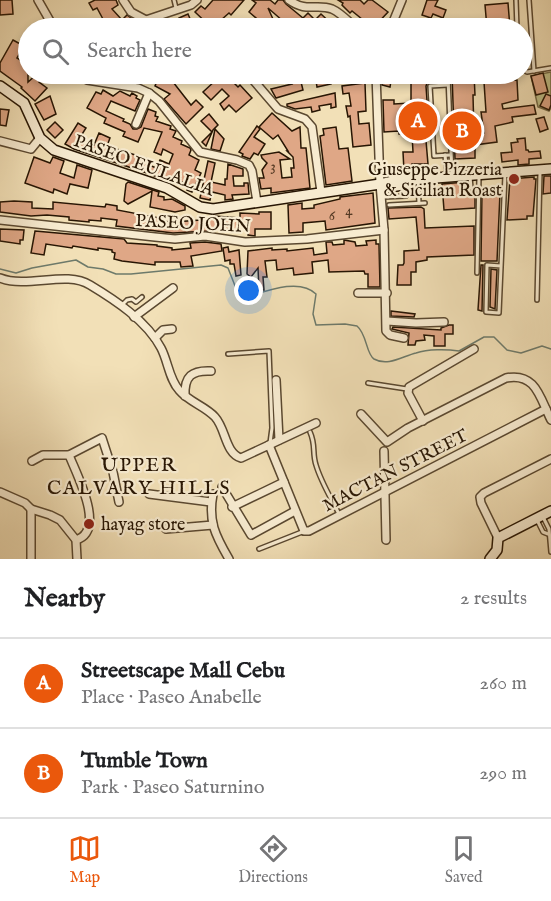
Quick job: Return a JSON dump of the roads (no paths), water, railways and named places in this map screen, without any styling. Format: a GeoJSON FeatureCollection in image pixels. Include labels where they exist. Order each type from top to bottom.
{"type":"FeatureCollection","features":[{"type":"Feature","properties":{"kind":"street"},"geometry":{"type":"LineString","coordinates":[[38,0],[48,18]]}},
{"type":"Feature","properties":{"kind":"street"},"geometry":{"type":"LineString","coordinates":[[123,0],[131,12],[142,18]]}},
{"type":"Feature","properties":{"kind":"street"},"geometry":{"type":"LineString","coordinates":[[152,18],[190,5],[197,0]]}},
{"type":"Feature","properties":{"kind":"street"},"geometry":{"type":"LineString","coordinates":[[290,0],[303,8],[330,8],[344,18]]}},
{"type":"Feature","properties":{"kind":"street"},"geometry":{"type":"LineString","coordinates":[[395,18],[402,0]]}},
{"type":"Feature","properties":{"kind":"street"},"geometry":{"type":"LineString","coordinates":[[112,84],[138,88],[149,93],[159,101],[200,152],[249,165],[257,202]]}},
{"type":"Feature","properties":{"kind":"street"},"geometry":{"type":"LineString","coordinates":[[257,84],[278,109],[305,119],[312,127],[321,192]]}},
{"type":"Feature","properties":{"kind":"street"},"geometry":{"type":"LineString","coordinates":[[376,84],[387,333],[404,338]]}},
{"type":"Feature","properties":{"kind":"street"},"geometry":{"type":"LineString","coordinates":[[0,86],[24,103],[40,138],[31,149],[0,141]]}},
{"type":"Feature","properties":{"kind":"street"},"geometry":{"type":"LineString","coordinates":[[135,124],[149,93]]}},
{"type":"Feature","properties":{"kind":"street","name":"PASEO EULALIA"},"geometry":{"type":"LineString","coordinates":[[40,138],[54,150],[167,188],[200,207],[213,209],[380,184],[406,178],[551,169]]}},
{"type":"Feature","properties":{"kind":"street","name":"PASEO JOHN"},"geometry":{"type":"LineString","coordinates":[[0,220],[155,237],[205,236],[245,242],[307,239],[384,230]]}},
{"type":"Feature","properties":{"kind":"street"},"geometry":{"type":"LineString","coordinates":[[0,278],[27,283],[75,279],[86,282],[121,306],[155,338],[162,348],[176,387],[185,396],[210,412],[221,424],[235,457],[241,458],[316,423]]}},
{"type":"Feature","properties":{"kind":"street"},"geometry":{"type":"LineString","coordinates":[[134,317],[173,288]]}},
{"type":"Feature","properties":{"kind":"street"},"geometry":{"type":"LineString","coordinates":[[358,293],[387,292]]}},
{"type":"Feature","properties":{"kind":"street"},"geometry":{"type":"LineString","coordinates":[[387,321],[444,322]]}},
{"type":"Feature","properties":{"kind":"street"},"geometry":{"type":"LineString","coordinates":[[155,338],[163,330],[172,329]]}},
{"type":"Feature","properties":{"kind":"street"},"geometry":{"type":"LineString","coordinates":[[423,421],[408,389],[474,349]]}},
{"type":"Feature","properties":{"kind":"street"},"geometry":{"type":"LineString","coordinates":[[185,396],[185,382],[188,378],[200,370],[211,371]]}},
{"type":"Feature","properties":{"kind":"street"},"geometry":{"type":"LineString","coordinates":[[361,414],[387,442],[408,428],[507,378],[517,376],[526,378],[535,387],[551,420]]}},
{"type":"Feature","properties":{"kind":"street"},"geometry":{"type":"LineString","coordinates":[[276,380],[279,440]]}},
{"type":"Feature","properties":{"kind":"street","name":"MACTAN STREET"},"geometry":{"type":"LineString","coordinates":[[304,531],[309,531],[339,516],[546,409]]}},
{"type":"Feature","properties":{"kind":"street"},"geometry":{"type":"LineString","coordinates":[[32,461],[43,455],[69,455],[102,438],[113,472],[118,502]]}},
{"type":"Feature","properties":{"kind":"street"},"geometry":{"type":"LineString","coordinates":[[269,445],[304,531]]}},
{"type":"Feature","properties":{"kind":"street"},"geometry":{"type":"LineString","coordinates":[[384,451],[386,540]]}},
{"type":"Feature","properties":{"kind":"street"},"geometry":{"type":"LineString","coordinates":[[69,455],[86,498],[89,515],[89,527],[81,538],[76,540]]}},
{"type":"Feature","properties":{"kind":"street"},"geometry":{"type":"LineString","coordinates":[[490,559],[497,550],[498,538],[480,498],[484,493],[551,459]]}},
{"type":"Feature","properties":{"kind":"street"},"geometry":{"type":"LineString","coordinates":[[232,507],[284,482]]}},
{"type":"Feature","properties":{"kind":"street"},"geometry":{"type":"LineString","coordinates":[[222,487],[251,535],[295,511]]}},
{"type":"Feature","properties":{"kind":"street"},"geometry":{"type":"LineString","coordinates":[[0,492],[25,503],[31,509],[50,514],[60,520],[76,540],[76,559]]}},
{"type":"Feature","properties":{"kind":"street"},"geometry":{"type":"LineString","coordinates":[[149,494],[212,502]]}},
{"type":"Feature","properties":{"kind":"street"},"geometry":{"type":"LineString","coordinates":[[213,494],[210,513],[213,525],[229,559]]}},
{"type":"Feature","properties":{"kind":"street"},"geometry":{"type":"LineString","coordinates":[[31,509],[31,559]]}},
{"type":"Feature","properties":{"kind":"street"},"geometry":{"type":"LineString","coordinates":[[498,538],[543,515]]}},
{"type":"Feature","properties":{"kind":"street"},"geometry":{"type":"LineString","coordinates":[[166,529],[213,525]]}},
{"type":"Feature","properties":{"kind":"lane"},"geometry":{"type":"LineString","coordinates":[[174,0],[176,10]]}},
{"type":"Feature","properties":{"kind":"lane"},"geometry":{"type":"LineString","coordinates":[[516,0],[517,18]]}},
{"type":"Feature","properties":{"kind":"lane"},"geometry":{"type":"LineString","coordinates":[[529,0],[530,18]]}},
{"type":"Feature","properties":{"kind":"lane"},"geometry":{"type":"LineString","coordinates":[[533,57],[534,71],[551,68]]}},
{"type":"Feature","properties":{"kind":"lane"},"geometry":{"type":"LineString","coordinates":[[449,177],[450,155],[448,85],[430,86],[434,156],[450,155]]}},
{"type":"Feature","properties":{"kind":"lane"},"geometry":{"type":"LineString","coordinates":[[445,155],[449,177]]}},
{"type":"Feature","properties":{"kind":"lane"},"geometry":{"type":"LineString","coordinates":[[537,300],[540,171]]}},
{"type":"Feature","properties":{"kind":"lane"},"geometry":{"type":"LineString","coordinates":[[501,266],[487,265],[486,312],[499,313],[505,173]]}},
{"type":"Feature","properties":{"kind":"lane"},"geometry":{"type":"LineString","coordinates":[[474,175],[479,190],[477,273]]}},
{"type":"Feature","properties":{"kind":"lane"},"geometry":{"type":"LineString","coordinates":[[474,175],[471,188],[479,190]]}},
{"type":"Feature","properties":{"kind":"lane"},"geometry":{"type":"LineString","coordinates":[[381,197],[406,196],[414,187],[414,179]]}},
{"type":"Feature","properties":{"kind":"lane"},"geometry":{"type":"LineString","coordinates":[[414,179],[419,203]]}},
{"type":"Feature","properties":{"kind":"lane"},"geometry":{"type":"LineString","coordinates":[[389,205],[424,203]]}},
{"type":"Feature","properties":{"kind":"lane"},"geometry":{"type":"LineString","coordinates":[[121,306],[127,300],[132,299],[136,302],[141,297]]}},
{"type":"Feature","properties":{"kind":"lane"},"geometry":{"type":"LineString","coordinates":[[228,354],[269,351],[272,428],[269,445]]}},
{"type":"Feature","properties":{"kind":"lane"},"geometry":{"type":"LineString","coordinates":[[368,383],[408,389]]}},
{"type":"Feature","properties":{"kind":"lane"},"geometry":{"type":"LineString","coordinates":[[310,432],[315,441],[314,460],[317,469],[339,516]]}},
{"type":"Feature","properties":{"kind":"lane"},"geometry":{"type":"LineString","coordinates":[[543,515],[543,531],[548,534]]}},
{"type":"Feature","properties":{"kind":"lane"},"geometry":{"type":"LineString","coordinates":[[543,515],[549,528],[551,552]]}},
{"type":"Feature","properties":{"kind":"lane"},"geometry":{"type":"LineString","coordinates":[[260,549],[304,531]]}},
{"type":"Feature","properties":{"kind":"waterway"},"geometry":{"type":"LineString","coordinates":[[0,269],[16,273],[76,260],[88,267],[116,274],[221,265],[228,268],[239,296],[244,298],[281,287],[309,289],[316,294],[313,314],[316,325],[357,326],[363,334],[371,356],[385,362],[426,351],[459,351],[484,337],[494,337],[507,350],[521,353],[542,346],[551,349]]}},
{"type":"Feature","properties":{"kind":"place","name":"Streetscape Mall Cebu"},"geometry":{"type":"Point","coordinates":[418,121]}},
{"type":"Feature","properties":{"kind":"place","name":"Tumble Town"},"geometry":{"type":"Point","coordinates":[462,131]}},
{"type":"Feature","properties":{"kind":"place","name":"Giuseppe Pizzeria & Sicilian Roast"},"geometry":{"type":"Point","coordinates":[514,179]}},
{"type":"Feature","properties":{"kind":"place","name":"hayag store"},"geometry":{"type":"Point","coordinates":[89,524]}},
{"type":"Feature","properties":{"kind":"district","name":"UPPER CALVARY HILLS"},"geometry":{"type":"Point","coordinates":[139,476]}}]}
